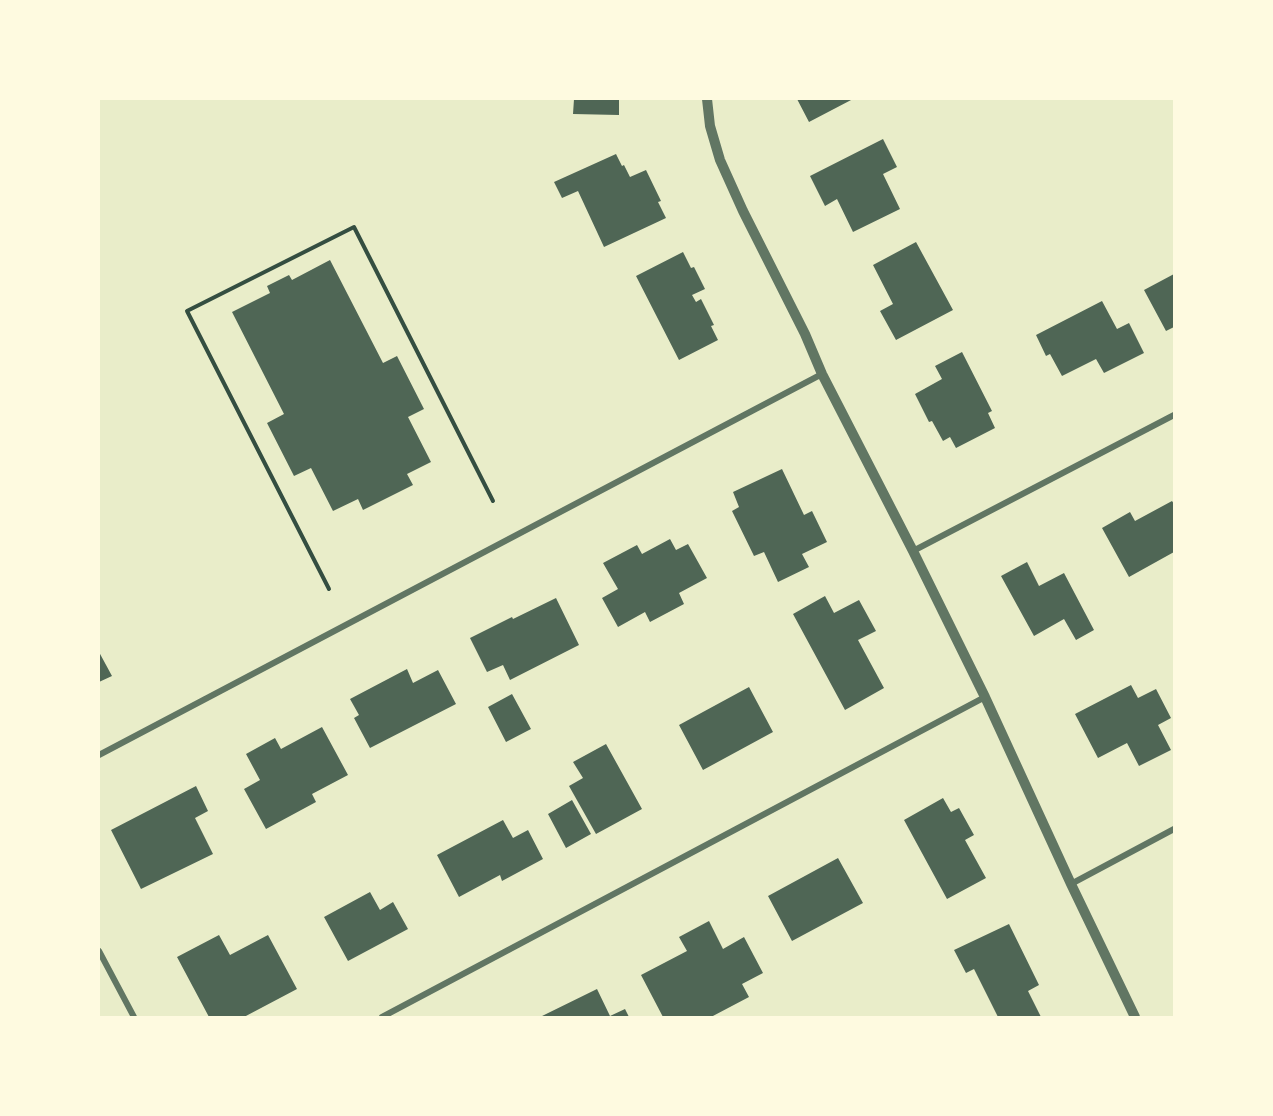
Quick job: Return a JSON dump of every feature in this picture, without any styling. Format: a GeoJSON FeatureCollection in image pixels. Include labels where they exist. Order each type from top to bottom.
{"type":"FeatureCollection","features":[{"type":"Feature","properties":{"kind":"street"},"geometry":{"type":"LineString","coordinates":[[706,99],[710,126],[720,160],[743,211],[822,374],[913,550],[985,697],[1135,1017]]}},
{"type":"Feature","properties":{"kind":"street"},"geometry":{"type":"LineString","coordinates":[[99,755],[822,374]]}},
{"type":"Feature","properties":{"kind":"street"},"geometry":{"type":"LineString","coordinates":[[913,550],[1174,415]]}},
{"type":"Feature","properties":{"kind":"street"},"geometry":{"type":"LineString","coordinates":[[382,1017],[985,697]]}},
{"type":"Feature","properties":{"kind":"street"},"geometry":{"type":"LineString","coordinates":[[1071,884],[1174,829]]}},
{"type":"Feature","properties":{"kind":"street"},"geometry":{"type":"LineString","coordinates":[[99,951],[134,1017]]}},
{"type":"Feature","properties":{"kind":"path"},"geometry":{"type":"LineString","coordinates":[[329,589],[187,311],[354,227],[493,501]]}},
{"type":"Feature","properties":{"kind":"building"},"geometry":{"type":"Polygon","coordinates":[[[574,99],[619,99],[619,115],[573,114],[574,99]]]}},
{"type":"Feature","properties":{"kind":"building"},"geometry":{"type":"Polygon","coordinates":[[[797,99],[853,99],[809,122],[797,99]]]}},
{"type":"Feature","properties":{"kind":"building"},"geometry":{"type":"Polygon","coordinates":[[[883,139],[897,167],[883,174],[900,209],[853,232],[837,199],[825,206],[810,176],[883,139]]]}},
{"type":"Feature","properties":{"kind":"building"},"geometry":{"type":"Polygon","coordinates":[[[616,154],[630,177],[646,170],[661,201],[658,202],[666,218],[604,247],[578,191],[562,198],[554,182],[616,154]]]}},
{"type":"Feature","properties":{"kind":"building"},"geometry":{"type":"Polygon","coordinates":[[[916,242],[953,310],[896,340],[880,311],[893,304],[873,265],[916,242]]]}},
{"type":"Feature","properties":{"kind":"building"},"geometry":{"type":"Polygon","coordinates":[[[683,252],[705,289],[692,295],[696,302],[701,299],[714,325],[711,326],[718,340],[679,360],[636,276],[683,252]]]}},
{"type":"Feature","properties":{"kind":"building"},"geometry":{"type":"Polygon","coordinates":[[[330,260],[383,363],[397,356],[424,409],[408,417],[431,462],[407,474],[413,485],[363,510],[358,499],[333,511],[311,468],[294,476],[267,423],[284,414],[232,312],[270,293],[267,286],[289,275],[292,280],[330,260]]]}},
{"type":"Feature","properties":{"kind":"building"},"geometry":{"type":"Polygon","coordinates":[[[1174,274],[1174,327],[1166,331],[1144,290],[1174,274]]]}},
{"type":"Feature","properties":{"kind":"building"},"geometry":{"type":"Polygon","coordinates":[[[1102,301],[1117,329],[1129,323],[1144,353],[1104,373],[1096,359],[1062,376],[1050,354],[1046,356],[1036,335],[1102,301]]]}},
{"type":"Feature","properties":{"kind":"building"},"geometry":{"type":"Polygon","coordinates":[[[962,352],[992,411],[988,413],[995,428],[956,448],[950,437],[943,441],[932,421],[929,422],[915,394],[942,379],[935,366],[962,352]]]}},
{"type":"Feature","properties":{"kind":"building"},"geometry":{"type":"Polygon","coordinates":[[[782,469],[804,515],[812,511],[827,542],[802,554],[809,567],[778,582],[764,552],[754,556],[732,511],[739,507],[733,492],[782,469]]]}},
{"type":"Feature","properties":{"kind":"building"},"geometry":{"type":"Polygon","coordinates":[[[1172,501],[1174,504],[1174,552],[1129,577],[1102,528],[1130,512],[1135,521],[1172,501]]]}},
{"type":"Feature","properties":{"kind":"building"},"geometry":{"type":"Polygon","coordinates":[[[670,539],[676,550],[688,544],[707,578],[679,593],[684,604],[650,622],[645,612],[618,627],[602,598],[618,589],[603,563],[637,545],[642,554],[670,539]]]}},
{"type":"Feature","properties":{"kind":"building"},"geometry":{"type":"Polygon","coordinates":[[[1027,562],[1039,586],[1064,573],[1094,630],[1076,640],[1064,619],[1034,636],[1001,576],[1027,562]]]}},
{"type":"Feature","properties":{"kind":"building"},"geometry":{"type":"Polygon","coordinates":[[[825,596],[834,613],[859,600],[876,631],[858,640],[884,688],[845,710],[793,614],[825,596]]]}},
{"type":"Feature","properties":{"kind":"building"},"geometry":{"type":"Polygon","coordinates":[[[556,598],[579,645],[510,680],[503,665],[487,672],[470,638],[556,598]]]}},
{"type":"Feature","properties":{"kind":"building"},"geometry":{"type":"Polygon","coordinates":[[[99,652],[112,676],[99,682],[99,652]]]}},
{"type":"Feature","properties":{"kind":"building"},"geometry":{"type":"Polygon","coordinates":[[[407,669],[413,683],[438,670],[456,704],[370,748],[354,718],[359,715],[350,699],[407,669]]]}},
{"type":"Feature","properties":{"kind":"building"},"geometry":{"type":"Polygon","coordinates":[[[1131,685],[1138,698],[1156,689],[1171,718],[1158,725],[1171,750],[1139,766],[1127,743],[1098,758],[1075,714],[1131,685]]]}},
{"type":"Feature","properties":{"kind":"building"},"geometry":{"type":"Polygon","coordinates":[[[749,687],[773,732],[703,770],[679,725],[749,687]]]}},
{"type":"Feature","properties":{"kind":"building"},"geometry":{"type":"Polygon","coordinates":[[[512,694],[531,729],[506,742],[488,707],[512,694]]]}},
{"type":"Feature","properties":{"kind":"building"},"geometry":{"type":"Polygon","coordinates":[[[322,727],[348,775],[312,794],[316,802],[266,829],[244,789],[260,780],[246,754],[275,738],[281,749],[322,727]]]}},
{"type":"Feature","properties":{"kind":"building"},"geometry":{"type":"Polygon","coordinates":[[[606,744],[642,809],[596,834],[569,786],[583,778],[573,762],[606,744]]]}},
{"type":"Feature","properties":{"kind":"building"},"geometry":{"type":"Polygon","coordinates":[[[196,786],[208,811],[195,818],[213,854],[141,889],[111,830],[196,786]]]}},
{"type":"Feature","properties":{"kind":"building"},"geometry":{"type":"Polygon","coordinates":[[[943,798],[951,812],[959,808],[974,835],[965,840],[986,878],[947,899],[904,820],[943,798]]]}},
{"type":"Feature","properties":{"kind":"building"},"geometry":{"type":"Polygon","coordinates":[[[572,800],[591,834],[566,848],[548,814],[572,800]]]}},
{"type":"Feature","properties":{"kind":"building"},"geometry":{"type":"Polygon","coordinates":[[[503,820],[513,838],[528,830],[543,859],[502,881],[500,875],[459,897],[437,855],[503,820]]]}},
{"type":"Feature","properties":{"kind":"building"},"geometry":{"type":"Polygon","coordinates":[[[838,858],[863,903],[792,941],[768,896],[838,858]]]}},
{"type":"Feature","properties":{"kind":"building"},"geometry":{"type":"Polygon","coordinates":[[[370,892],[380,910],[393,902],[408,929],[348,961],[324,917],[370,892]]]}},
{"type":"Feature","properties":{"kind":"building"},"geometry":{"type":"Polygon","coordinates":[[[709,921],[723,949],[744,937],[763,973],[742,984],[749,997],[711,1017],[663,1017],[641,975],[687,951],[679,937],[709,921]]]}},
{"type":"Feature","properties":{"kind":"building"},"geometry":{"type":"Polygon","coordinates":[[[1009,924],[1039,985],[1028,991],[1041,1017],[998,1017],[974,969],[966,973],[954,950],[1009,924]]]}},
{"type":"Feature","properties":{"kind":"building"},"geometry":{"type":"Polygon","coordinates":[[[219,935],[230,955],[268,935],[297,989],[244,1017],[209,1017],[177,957],[219,935]]]}},
{"type":"Feature","properties":{"kind":"building"},"geometry":{"type":"Polygon","coordinates":[[[597,989],[610,1016],[625,1009],[629,1017],[540,1017],[597,989]]]}}]}
